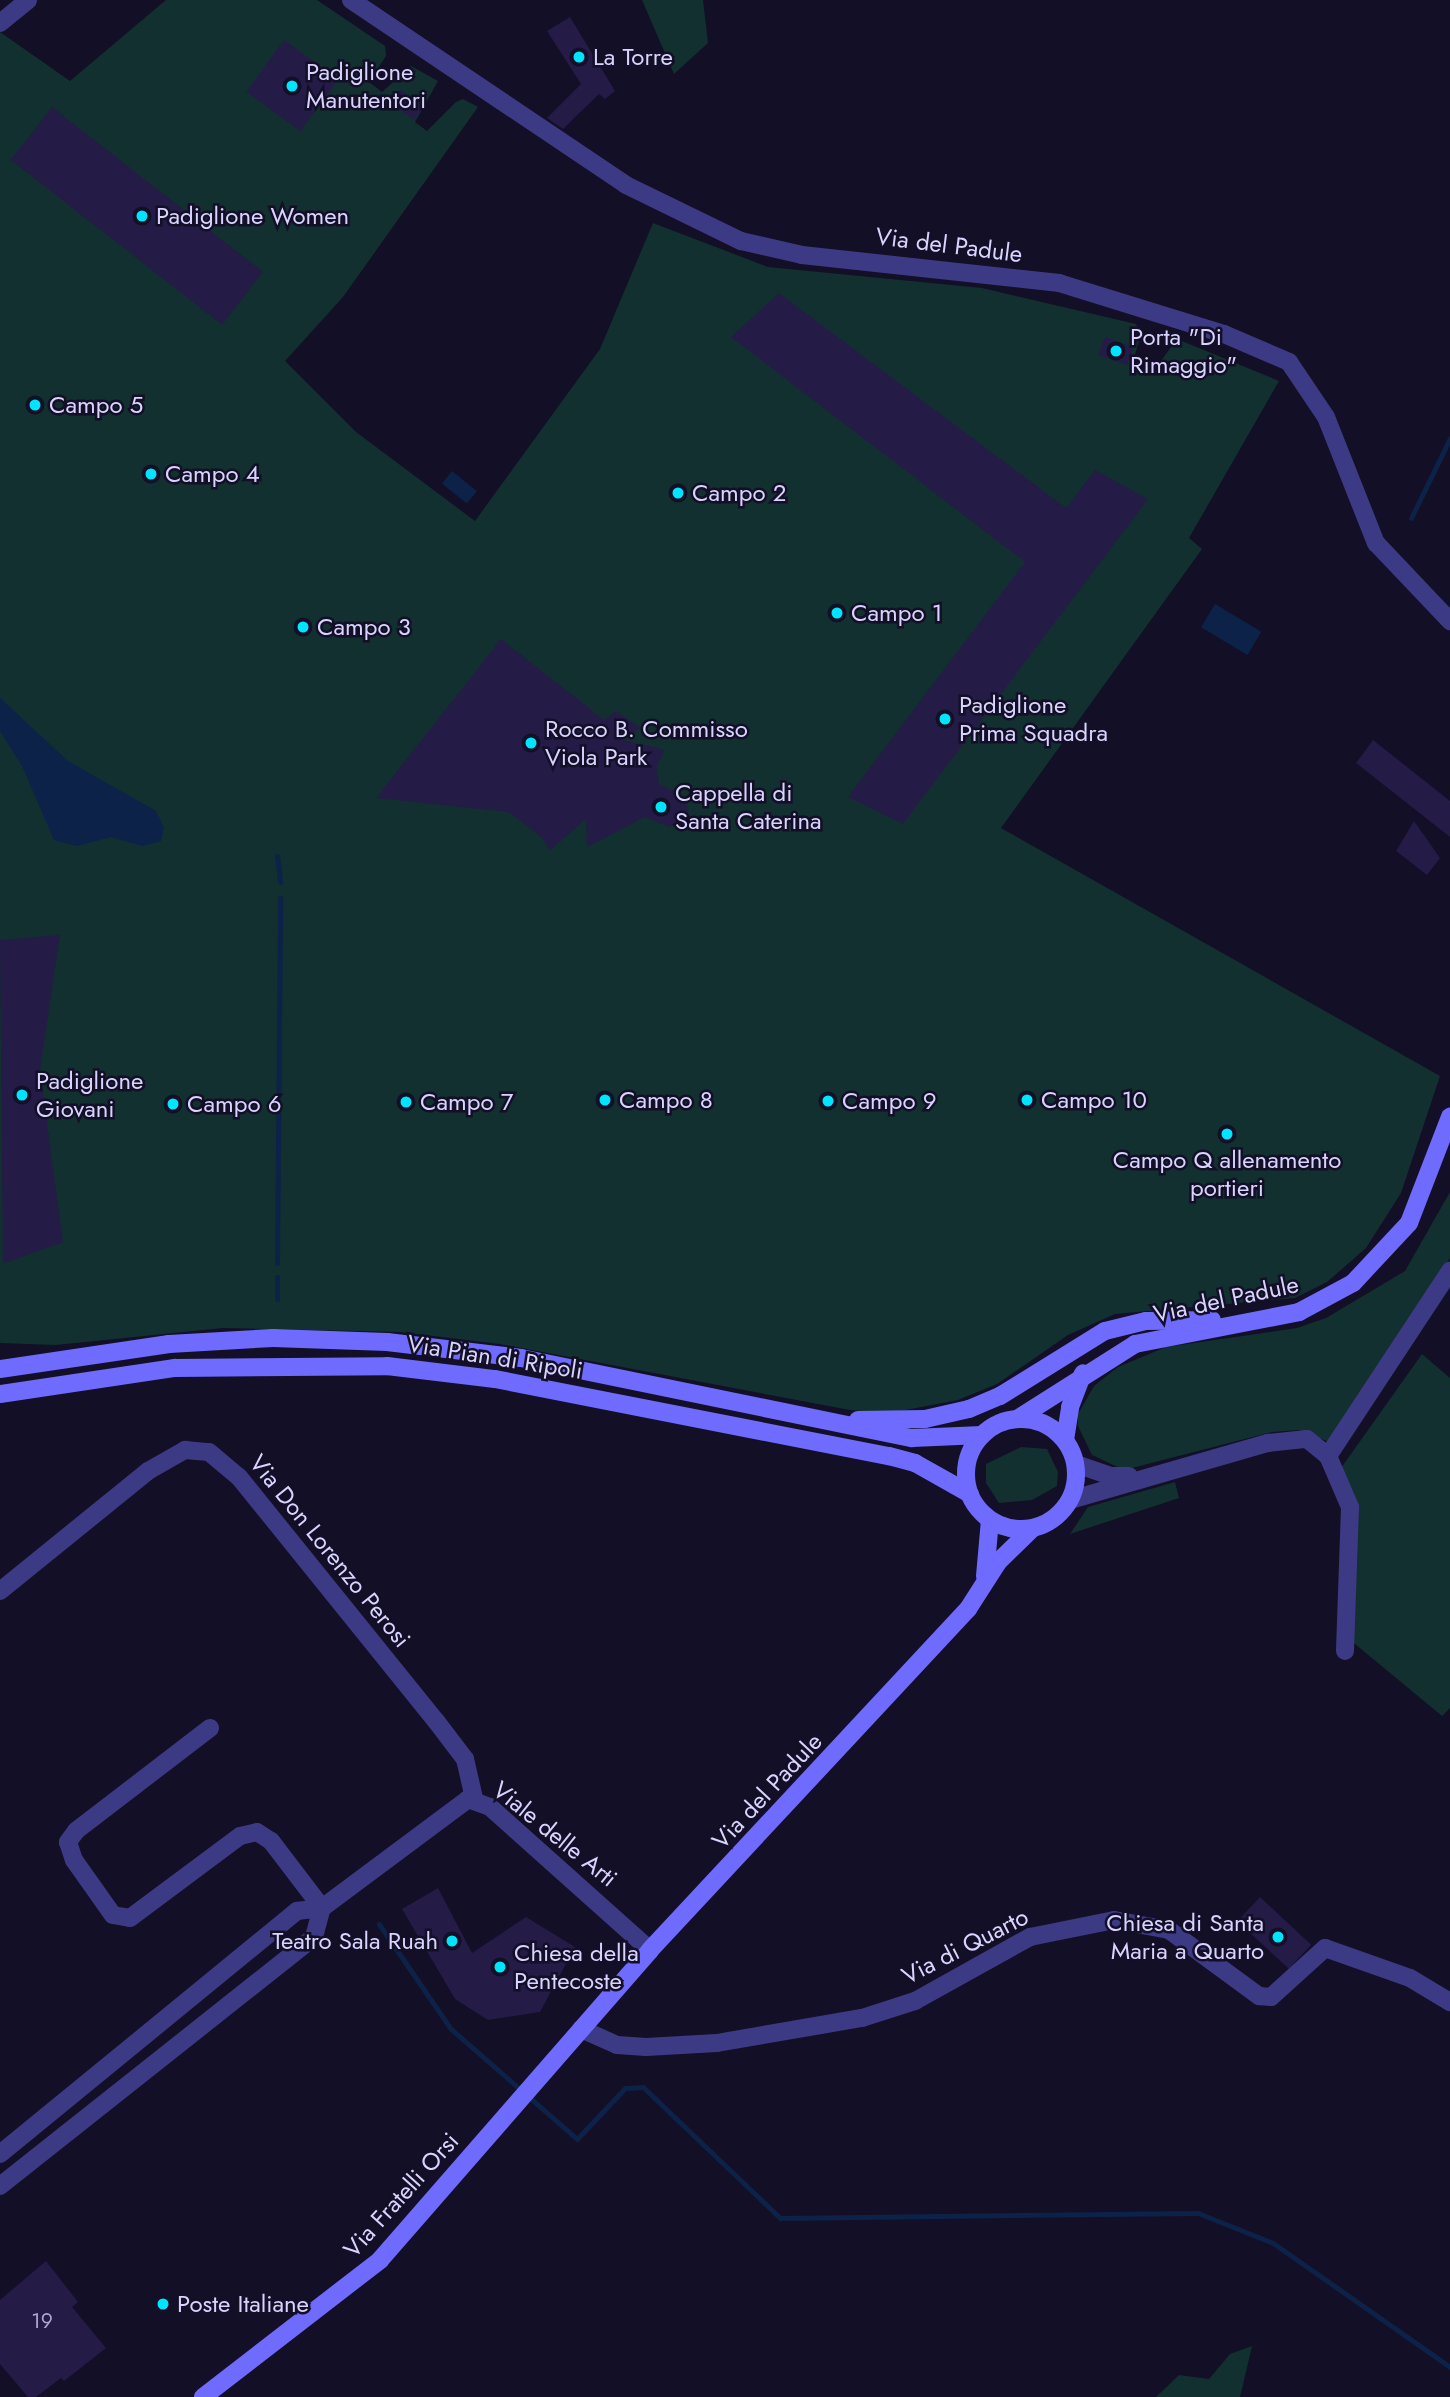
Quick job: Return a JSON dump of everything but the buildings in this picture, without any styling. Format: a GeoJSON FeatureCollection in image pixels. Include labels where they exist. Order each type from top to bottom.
{"type":"FeatureCollection","features":[{"type":"Feature","properties":{"kind":"main road","name":"Via del Padule"},"geometry":{"type":"LineString","coordinates":[[982,1435],[1017,1419],[1083,1373],[1135,1344],[1311,1308],[1375,1265],[1409,1223],[1450,1117]]}},
{"type":"Feature","properties":{"kind":"main road","name":"Via Pian di Ripoli"},"geometry":{"type":"LineString","coordinates":[[834,1420],[925,1419],[969,1409],[1011,1390],[1088,1338],[1127,1325],[1171,1319],[1233,1323]]}},
{"type":"Feature","properties":{"kind":"main road","name":"Via Pian di Ripoli"},"geometry":{"type":"LineString","coordinates":[[0,1369],[169,1344],[273,1338],[387,1342],[521,1358],[912,1438],[982,1435]]}},
{"type":"Feature","properties":{"kind":"main road","name":"Via Pian di Ripoli"},"geometry":{"type":"LineString","coordinates":[[0,1394],[175,1368],[387,1366],[506,1381],[889,1456],[915,1463],[970,1494]]}},
{"type":"Feature","properties":{"kind":"main road"},"geometry":{"type":"LineString","coordinates":[[1065,1440],[1070,1407],[1083,1373]]}},
{"type":"Feature","properties":{"kind":"main road"},"geometry":{"type":"LineString","coordinates":[[1017,1419],[1044,1423],[1065,1440],[1076,1464],[1070,1500]]}},
{"type":"Feature","properties":{"kind":"main road"},"geometry":{"type":"LineString","coordinates":[[982,1435],[967,1463],[970,1494],[990,1520],[1015,1529],[1033,1528]]}},
{"type":"Feature","properties":{"kind":"main road","name":"Via del Padule"},"geometry":{"type":"LineString","coordinates":[[581,2029],[650,1951],[968,1609],[983,1583],[1033,1528],[1051,1521],[1070,1500]]}},
{"type":"Feature","properties":{"kind":"main road","name":"Via del Padule"},"geometry":{"type":"LineString","coordinates":[[983,1583],[990,1520]]}},
{"type":"Feature","properties":{"kind":"main road","name":"Via Fratelli Orsi"},"geometry":{"type":"LineString","coordinates":[[203,2397],[380,2260],[581,2029]]}},
{"type":"Feature","properties":{"kind":"street"},"geometry":{"type":"LineString","coordinates":[[0,23],[28,0]]}},
{"type":"Feature","properties":{"kind":"street","name":"Via del Padule"},"geometry":{"type":"LineString","coordinates":[[351,0],[626,186],[741,241],[782,253],[1059,283],[1211,329],[1289,362],[1326,417],[1376,543],[1450,621]]}},
{"type":"Feature","properties":{"kind":"street"},"geometry":{"type":"LineString","coordinates":[[1345,1651],[1350,1507],[1329,1459],[1450,1270]]}},
{"type":"Feature","properties":{"kind":"street","name":"Via del Padule"},"geometry":{"type":"LineString","coordinates":[[1070,1500],[1164,1471],[1298,1437],[1329,1459]]}},
{"type":"Feature","properties":{"kind":"street","name":"Via Don Lorenzo Perosi"},"geometry":{"type":"LineString","coordinates":[[0,1591],[148,1471],[185,1450],[209,1452],[239,1477],[436,1721],[465,1759],[474,1797]]}},
{"type":"Feature","properties":{"kind":"street","name":"Via del Padule"},"geometry":{"type":"LineString","coordinates":[[1076,1464],[1110,1476],[1164,1471]]}},
{"type":"Feature","properties":{"kind":"street"},"geometry":{"type":"LineString","coordinates":[[0,2186],[314,1937],[322,1908],[271,1841],[257,1832],[240,1836],[130,1918],[113,1915],[74,1860],[68,1842],[76,1831],[210,1728]]}},
{"type":"Feature","properties":{"kind":"street","name":"Viale delle Arti"},"geometry":{"type":"LineString","coordinates":[[0,2154],[65,2104],[297,1912],[322,1908],[474,1797],[650,1951]]}},
{"type":"Feature","properties":{"kind":"street","name":"Via di Quarto"},"geometry":{"type":"LineString","coordinates":[[581,2029],[617,2045],[646,2047],[717,2043],[862,2018],[915,2001],[1030,1937],[1114,1920],[1169,1930],[1259,1996],[1271,1997],[1325,1948],[1410,1978],[1450,2002]]}},
{"type":"Feature","properties":{"kind":"street"},"geometry":{"type":"LineString","coordinates":[[65,2104],[80,2122]]}},
{"type":"Feature","properties":{"kind":"green space","name":"Rocco B. Commisso Viola Park"},"geometry":{"type":"Polygon","coordinates":[[[166,0],[317,0],[385,46],[386,56],[369,82],[382,92],[411,66],[438,81],[415,122],[427,131],[456,102],[463,99],[478,107],[343,297],[285,361],[356,432],[475,521],[600,349],[653,223],[768,267],[982,288],[1136,324],[1141,335],[1132,364],[1152,373],[1177,339],[1279,381],[1189,538],[1202,549],[1001,828],[1440,1076],[1401,1193],[1366,1248],[1327,1282],[1295,1298],[1115,1314],[1068,1335],[997,1384],[958,1400],[890,1413],[850,1410],[500,1344],[400,1332],[223,1328],[56,1345],[0,1343],[0,32],[70,81],[166,0]]]}},
{"type":"Feature","properties":{"kind":"green space"},"geometry":{"type":"Polygon","coordinates":[[[642,0],[703,0],[708,43],[674,74],[642,0]]]}},
{"type":"Feature","properties":{"kind":"green space"},"geometry":{"type":"Polygon","coordinates":[[[1450,1192],[1450,1258],[1332,1443],[1299,1430],[1272,1432],[1124,1470],[1092,1455],[1078,1426],[1078,1414],[1094,1386],[1118,1367],[1166,1347],[1297,1328],[1326,1318],[1405,1271],[1450,1192]]]}},
{"type":"Feature","properties":{"kind":"green space"},"geometry":{"type":"Polygon","coordinates":[[[1422,1354],[1450,1378],[1450,1708],[1442,1716],[1349,1639],[1341,1468],[1422,1354]]]}},
{"type":"Feature","properties":{"kind":"green space"},"geometry":{"type":"Polygon","coordinates":[[[1021,1447],[1047,1449],[1058,1472],[1057,1486],[1032,1500],[999,1503],[986,1483],[986,1464],[1021,1447]]]}},
{"type":"Feature","properties":{"kind":"green space"},"geometry":{"type":"Polygon","coordinates":[[[1175,1482],[1179,1498],[1070,1534],[1088,1507],[1175,1482]]]}},
{"type":"Feature","properties":{"kind":"green space"},"geometry":{"type":"Polygon","coordinates":[[[1252,2346],[1240,2397],[1156,2397],[1179,2375],[1209,2379],[1230,2354],[1252,2346]]]}},
{"type":"Feature","properties":{"kind":"water"},"geometry":{"type":"Polygon","coordinates":[[[452,471],[477,491],[467,504],[442,483],[452,471]]]}},
{"type":"Feature","properties":{"kind":"water"},"geometry":{"type":"Polygon","coordinates":[[[1215,604],[1261,632],[1247,655],[1201,627],[1215,604]]]}},
{"type":"Feature","properties":{"kind":"water"},"geometry":{"type":"Polygon","coordinates":[[[0,698],[68,761],[156,811],[164,828],[161,841],[142,846],[111,837],[77,846],[54,840],[22,766],[0,731],[0,698]]]}},
{"type":"Feature","properties":{"kind":"waterway"},"geometry":{"type":"LineString","coordinates":[[1411,518],[1450,438]]}},
{"type":"Feature","properties":{"kind":"waterway"},"geometry":{"type":"LineString","coordinates":[[277,856],[280,882]]}},
{"type":"Feature","properties":{"kind":"waterway"},"geometry":{"type":"LineString","coordinates":[[277,1263],[280,898]]}},
{"type":"Feature","properties":{"kind":"waterway"},"geometry":{"type":"LineString","coordinates":[[277,1277],[277,1299]]}},
{"type":"Feature","properties":{"kind":"waterway"},"geometry":{"type":"LineString","coordinates":[[379,1924],[451,2029],[577,2139],[625,2088],[643,2087],[780,2218],[1198,2213],[1273,2243],[1450,2367]]}},
{"type":"Feature","properties":{"kind":"place","name":"La Torre"},"geometry":{"type":"Point","coordinates":[579,57]}},
{"type":"Feature","properties":{"kind":"place","name":"Padiglione Manutentori"},"geometry":{"type":"Point","coordinates":[292,86]}},
{"type":"Feature","properties":{"kind":"place","name":"Padiglione Women"},"geometry":{"type":"Point","coordinates":[142,216]}},
{"type":"Feature","properties":{"kind":"place","name":"Porta \"Di Rimaggio\""},"geometry":{"type":"Point","coordinates":[1116,351]}},
{"type":"Feature","properties":{"kind":"place","name":"Campo 5"},"geometry":{"type":"Point","coordinates":[35,405]}},
{"type":"Feature","properties":{"kind":"place","name":"Campo 4"},"geometry":{"type":"Point","coordinates":[151,474]}},
{"type":"Feature","properties":{"kind":"place","name":"Campo 2"},"geometry":{"type":"Point","coordinates":[678,493]}},
{"type":"Feature","properties":{"kind":"place","name":"Campo 1"},"geometry":{"type":"Point","coordinates":[837,613]}},
{"type":"Feature","properties":{"kind":"place","name":"Campo 3"},"geometry":{"type":"Point","coordinates":[303,627]}},
{"type":"Feature","properties":{"kind":"place","name":"Padiglione Prima Squadra"},"geometry":{"type":"Point","coordinates":[945,719]}},
{"type":"Feature","properties":{"kind":"place","name":"Rocco B. Commisso Viola Park"},"geometry":{"type":"Point","coordinates":[531,743]}},
{"type":"Feature","properties":{"kind":"place","name":"Cappella di Santa Caterina"},"geometry":{"type":"Point","coordinates":[661,807]}},
{"type":"Feature","properties":{"kind":"place","name":"Padiglione Giovani"},"geometry":{"type":"Point","coordinates":[22,1095]}},
{"type":"Feature","properties":{"kind":"place","name":"Campo 8"},"geometry":{"type":"Point","coordinates":[605,1100]}},
{"type":"Feature","properties":{"kind":"place","name":"Campo 10"},"geometry":{"type":"Point","coordinates":[1027,1100]}},
{"type":"Feature","properties":{"kind":"place","name":"Campo 9"},"geometry":{"type":"Point","coordinates":[828,1101]}},
{"type":"Feature","properties":{"kind":"place","name":"Campo 7"},"geometry":{"type":"Point","coordinates":[406,1102]}},
{"type":"Feature","properties":{"kind":"place","name":"Campo 6"},"geometry":{"type":"Point","coordinates":[173,1104]}},
{"type":"Feature","properties":{"kind":"place","name":"Campo Q allenamento portieri"},"geometry":{"type":"Point","coordinates":[1227,1134]}},
{"type":"Feature","properties":{"kind":"place","name":"Chiesa di Santa Maria a Quarto"},"geometry":{"type":"Point","coordinates":[1278,1937]}},
{"type":"Feature","properties":{"kind":"place","name":"Teatro Sala Ruah"},"geometry":{"type":"Point","coordinates":[452,1941]}},
{"type":"Feature","properties":{"kind":"place","name":"Chiesa della Pentecoste"},"geometry":{"type":"Point","coordinates":[500,1967]}},
{"type":"Feature","properties":{"kind":"place","name":"Poste Italiane"},"geometry":{"type":"Point","coordinates":[163,2304]}}]}
